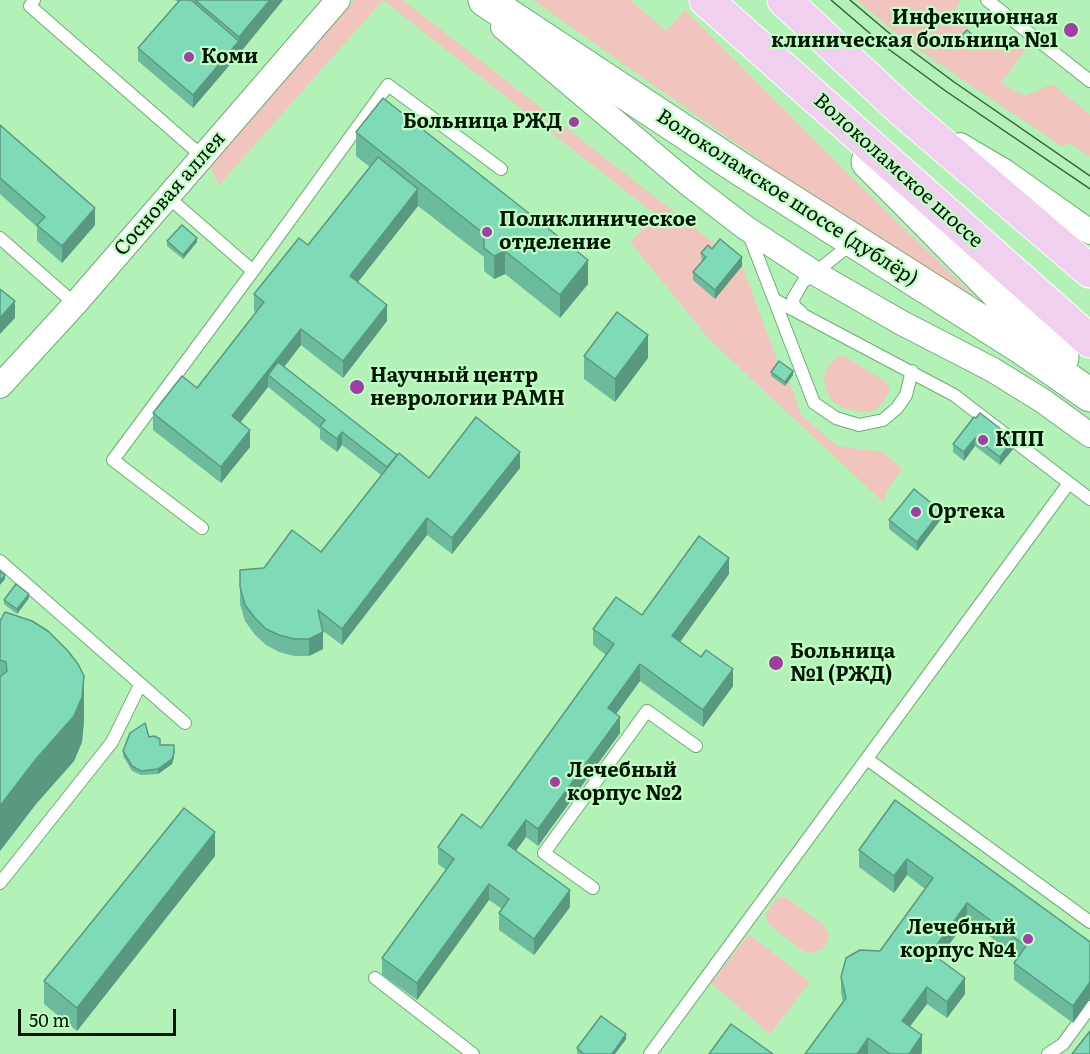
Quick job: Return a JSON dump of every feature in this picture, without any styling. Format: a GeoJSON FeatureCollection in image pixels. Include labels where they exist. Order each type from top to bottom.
{"type":"FeatureCollection","features":[{"type":"Feature","properties":{"kind":"main road"},"geometry":{"type":"LineString","coordinates":[[784,0],[903,111],[1090,271]]}},
{"type":"Feature","properties":{"kind":"main road","name":"Волоколамское шоссе"},"geometry":{"type":"LineString","coordinates":[[708,2],[1090,341]]}},
{"type":"Feature","properties":{"kind":"street","name":"Сосновая аллея"},"geometry":{"type":"LineString","coordinates":[[0,386],[75,304],[338,0]]}},
{"type":"Feature","properties":{"kind":"street"},"geometry":{"type":"LineString","coordinates":[[471,0],[690,185],[746,228],[813,272],[902,323],[993,370],[1043,401],[1090,435]]}},
{"type":"Feature","properties":{"kind":"street","name":"Волоколамское шоссе (дублёр)"},"geometry":{"type":"LineString","coordinates":[[486,0],[739,168],[1021,347],[1090,395]]}},
{"type":"Feature","properties":{"kind":"street"},"geometry":{"type":"LineString","coordinates":[[708,2],[1090,386]]}},
{"type":"Feature","properties":{"kind":"street"},"geometry":{"type":"LineString","coordinates":[[903,111],[1004,171],[1090,231]]}},
{"type":"Feature","properties":{"kind":"lane"},"geometry":{"type":"LineString","coordinates":[[987,0],[1090,81]]}},
{"type":"Feature","properties":{"kind":"lane"},"geometry":{"type":"LineString","coordinates":[[29,2],[203,157]]}},
{"type":"Feature","properties":{"kind":"lane"},"geometry":{"type":"LineString","coordinates":[[202,528],[113,460],[388,85],[501,169]]}},
{"type":"Feature","properties":{"kind":"lane"},"geometry":{"type":"LineString","coordinates":[[168,197],[253,271]]}},
{"type":"Feature","properties":{"kind":"lane"},"geometry":{"type":"LineString","coordinates":[[746,228],[814,403],[836,418],[860,425],[883,420],[897,408],[906,394],[912,371]]}},
{"type":"Feature","properties":{"kind":"lane"},"geometry":{"type":"LineString","coordinates":[[0,238],[75,304]]}},
{"type":"Feature","properties":{"kind":"lane"},"geometry":{"type":"LineString","coordinates":[[803,315],[794,306],[793,298],[803,282],[846,248],[861,246]]}},
{"type":"Feature","properties":{"kind":"lane"},"geometry":{"type":"LineString","coordinates":[[775,300],[954,395],[1090,499]]}},
{"type":"Feature","properties":{"kind":"lane"},"geometry":{"type":"LineString","coordinates":[[650,1054],[1069,483]]}},
{"type":"Feature","properties":{"kind":"lane"},"geometry":{"type":"LineString","coordinates":[[0,561],[185,723]]}},
{"type":"Feature","properties":{"kind":"lane"},"geometry":{"type":"LineString","coordinates":[[0,883],[112,742],[140,685]]}},
{"type":"Feature","properties":{"kind":"lane"},"geometry":{"type":"LineString","coordinates":[[593,888],[544,853],[564,824],[647,711],[696,746]]}},
{"type":"Feature","properties":{"kind":"lane"},"geometry":{"type":"LineString","coordinates":[[867,759],[1090,922]]}},
{"type":"Feature","properties":{"kind":"lane"},"geometry":{"type":"LineString","coordinates":[[375,978],[474,1054]]}},
{"type":"Feature","properties":{"kind":"lane"},"geometry":{"type":"LineString","coordinates":[[1048,1054],[1063,1044],[1090,1007]]}},
{"type":"Feature","properties":{"kind":"shaded area"},"geometry":{"type":"Polygon","coordinates":[[[354,0],[383,0],[219,185],[210,166],[354,0]]]}},
{"type":"Feature","properties":{"kind":"shaded area"},"geometry":{"type":"Polygon","coordinates":[[[383,0],[403,0],[720,248],[715,298],[742,266],[779,365],[789,380],[801,415],[837,446],[883,452],[902,469],[886,492],[884,503],[710,340],[630,242],[656,215],[383,0]]]}},
{"type":"Feature","properties":{"kind":"shaded area"},"geometry":{"type":"Polygon","coordinates":[[[533,0],[630,0],[666,31],[685,10],[853,179],[972,294],[965,300],[801,189],[533,0]]]}},
{"type":"Feature","properties":{"kind":"shaded area"},"geometry":{"type":"Polygon","coordinates":[[[857,0],[959,0],[955,10],[970,25],[958,39],[973,52],[980,45],[989,51],[995,44],[1006,53],[1014,42],[1025,50],[1001,83],[1025,96],[1052,84],[1090,114],[1090,157],[1069,143],[1063,147],[904,40],[857,0]]]}},
{"type":"Feature","properties":{"kind":"shaded area"},"geometry":{"type":"Polygon","coordinates":[[[838,356],[844,356],[886,382],[890,389],[883,403],[873,411],[860,412],[846,409],[832,401],[826,390],[824,377],[828,367],[838,356]]]}},
{"type":"Feature","properties":{"kind":"shaded area"},"geometry":{"type":"Polygon","coordinates":[[[777,898],[787,898],[824,925],[829,936],[824,948],[813,953],[803,951],[767,923],[766,913],[777,898]]]}},
{"type":"Feature","properties":{"kind":"shaded area"},"geometry":{"type":"Polygon","coordinates":[[[749,934],[810,982],[770,1034],[711,983],[749,934]]]}},
{"type":"Feature","properties":{"kind":"building","name":"Коми"},"geometry":{"type":"Polygon","coordinates":[[[180,0],[191,0],[239,41],[193,95],[138,48],[180,0]]]}},
{"type":"Feature","properties":{"kind":"building"},"geometry":{"type":"Polygon","coordinates":[[[195,0],[270,0],[239,37],[195,0]]]}},
{"type":"Feature","properties":{"kind":"building"},"geometry":{"type":"Polygon","coordinates":[[[967,30],[977,39],[973,45],[961,36],[967,30]]]}},
{"type":"Feature","properties":{"kind":"building"},"geometry":{"type":"Polygon","coordinates":[[[383,98],[588,260],[560,295],[505,251],[494,256],[484,248],[484,234],[356,132],[383,98]]]}},
{"type":"Feature","properties":{"kind":"building"},"geometry":{"type":"Polygon","coordinates":[[[0,125],[95,208],[62,246],[37,225],[45,217],[0,178],[0,125]]]}},
{"type":"Feature","properties":{"kind":"building"},"geometry":{"type":"Polygon","coordinates":[[[378,157],[418,189],[350,276],[387,305],[343,361],[301,329],[232,416],[250,430],[221,467],[153,413],[182,376],[197,388],[264,302],[254,294],[299,238],[308,245],[378,157]]]}},
{"type":"Feature","properties":{"kind":"building"},"geometry":{"type":"Polygon","coordinates":[[[182,225],[197,238],[183,255],[167,241],[182,225]]]}},
{"type":"Feature","properties":{"kind":"building"},"geometry":{"type":"Polygon","coordinates":[[[720,239],[742,257],[715,290],[693,272],[706,257],[701,253],[708,245],[712,249],[720,239]]]}},
{"type":"Feature","properties":{"kind":"building"},"geometry":{"type":"Polygon","coordinates":[[[0,289],[15,301],[0,318],[0,289]]]}},
{"type":"Feature","properties":{"kind":"building"},"geometry":{"type":"Polygon","coordinates":[[[617,312],[648,335],[615,379],[584,356],[617,312]]]}},
{"type":"Feature","properties":{"kind":"building"},"geometry":{"type":"Polygon","coordinates":[[[779,361],[793,371],[785,382],[771,372],[779,361]]]}},
{"type":"Feature","properties":{"kind":"building"},"geometry":{"type":"Polygon","coordinates":[[[278,362],[397,455],[387,467],[342,432],[337,439],[320,426],[325,420],[268,375],[278,362]]]}},
{"type":"Feature","properties":{"kind":"building","name":"КПП"},"geometry":{"type":"Polygon","coordinates":[[[980,413],[1014,439],[1000,457],[975,438],[964,452],[953,444],[974,417],[976,418],[980,413]]]}},
{"type":"Feature","properties":{"kind":"building"},"geometry":{"type":"Polygon","coordinates":[[[476,417],[520,452],[452,538],[427,518],[342,629],[318,610],[323,632],[309,639],[294,639],[266,629],[255,618],[245,605],[240,587],[240,570],[264,568],[292,530],[321,552],[399,453],[429,478],[476,417]]]}},
{"type":"Feature","properties":{"kind":"building"},"geometry":{"type":"Polygon","coordinates":[[[914,489],[941,511],[917,542],[889,520],[914,489]]]}},
{"type":"Feature","properties":{"kind":"building","name":"Лечебный корпус №2"},"geometry":{"type":"Polygon","coordinates":[[[699,536],[729,558],[672,636],[701,657],[706,650],[733,669],[703,710],[640,664],[608,708],[620,717],[538,829],[526,820],[508,845],[570,890],[534,939],[499,913],[509,899],[489,884],[417,983],[382,958],[454,859],[438,847],[462,814],[481,828],[614,644],[593,629],[616,597],[642,615],[699,536]]]}},
{"type":"Feature","properties":{"kind":"building"},"geometry":{"type":"Polygon","coordinates":[[[0,571],[5,575],[0,581],[0,571]]]}},
{"type":"Feature","properties":{"kind":"building"},"geometry":{"type":"Polygon","coordinates":[[[16,584],[29,594],[17,609],[4,600],[16,584]]]}},
{"type":"Feature","properties":{"kind":"building"},"geometry":{"type":"Polygon","coordinates":[[[5,612],[32,621],[48,631],[68,651],[84,676],[82,697],[74,716],[36,759],[0,806],[0,677],[7,671],[6,662],[0,660],[0,621],[5,612]]]}},
{"type":"Feature","properties":{"kind":"building"},"geometry":{"type":"Polygon","coordinates":[[[145,723],[149,737],[154,736],[160,739],[160,745],[174,745],[174,753],[172,759],[158,769],[141,771],[132,766],[123,751],[130,733],[145,723]]]}},
{"type":"Feature","properties":{"kind":"building","name":"Лечебный корпус №4"},"geometry":{"type":"Polygon","coordinates":[[[895,800],[1090,942],[1090,982],[1073,1006],[1014,963],[1026,946],[967,903],[931,953],[965,978],[947,1002],[927,987],[902,1021],[922,1035],[909,1054],[890,1054],[868,1038],[857,1054],[805,1054],[846,998],[841,977],[846,958],[860,950],[880,951],[933,878],[907,859],[894,876],[859,850],[895,800]]]}},
{"type":"Feature","properties":{"kind":"building"},"geometry":{"type":"Polygon","coordinates":[[[184,808],[215,832],[77,1008],[44,981],[184,808]]]}},
{"type":"Feature","properties":{"kind":"building"},"geometry":{"type":"Polygon","coordinates":[[[601,1016],[626,1034],[612,1054],[584,1054],[577,1048],[601,1016]]]}},
{"type":"Feature","properties":{"kind":"building"},"geometry":{"type":"Polygon","coordinates":[[[731,1024],[773,1054],[709,1054],[731,1024]]]}},
{"type":"Feature","properties":{"kind":"building"},"geometry":{"type":"Polygon","coordinates":[[[1090,1031],[1090,1054],[1072,1054],[1090,1031]]]}},
{"type":"Feature","properties":{"kind":"tram line"},"geometry":{"type":"LineString","coordinates":[[831,0],[887,48],[947,92],[1090,189]]}},
{"type":"Feature","properties":{"kind":"tram line"},"geometry":{"type":"LineString","coordinates":[[850,0],[895,38],[954,82],[1090,176]]}},
{"type":"Feature","properties":{"kind":"place","name":"Инфекционная клиническая больница №1"},"geometry":{"type":"Point","coordinates":[1071,30]}},
{"type":"Feature","properties":{"kind":"place","name":"Коми"},"geometry":{"type":"Point","coordinates":[189,57]}},
{"type":"Feature","properties":{"kind":"place","name":"Больница РЖД"},"geometry":{"type":"Point","coordinates":[574,122]}},
{"type":"Feature","properties":{"kind":"place","name":"Поликлиническое отделение"},"geometry":{"type":"Point","coordinates":[487,232]}},
{"type":"Feature","properties":{"kind":"place","name":"Научный центр неврологии РАМН"},"geometry":{"type":"Point","coordinates":[357,387]}},
{"type":"Feature","properties":{"kind":"place","name":"КПП"},"geometry":{"type":"Point","coordinates":[983,440]}},
{"type":"Feature","properties":{"kind":"place","name":"Ортека"},"geometry":{"type":"Point","coordinates":[916,512]}},
{"type":"Feature","properties":{"kind":"place","name":"Больница №1 (РЖД)"},"geometry":{"type":"Point","coordinates":[776,663]}},
{"type":"Feature","properties":{"kind":"place","name":"Лечебный корпус №2"},"geometry":{"type":"Point","coordinates":[555,782]}},
{"type":"Feature","properties":{"kind":"place","name":"Лечебный корпус №4"},"geometry":{"type":"Point","coordinates":[1028,939]}}]}
